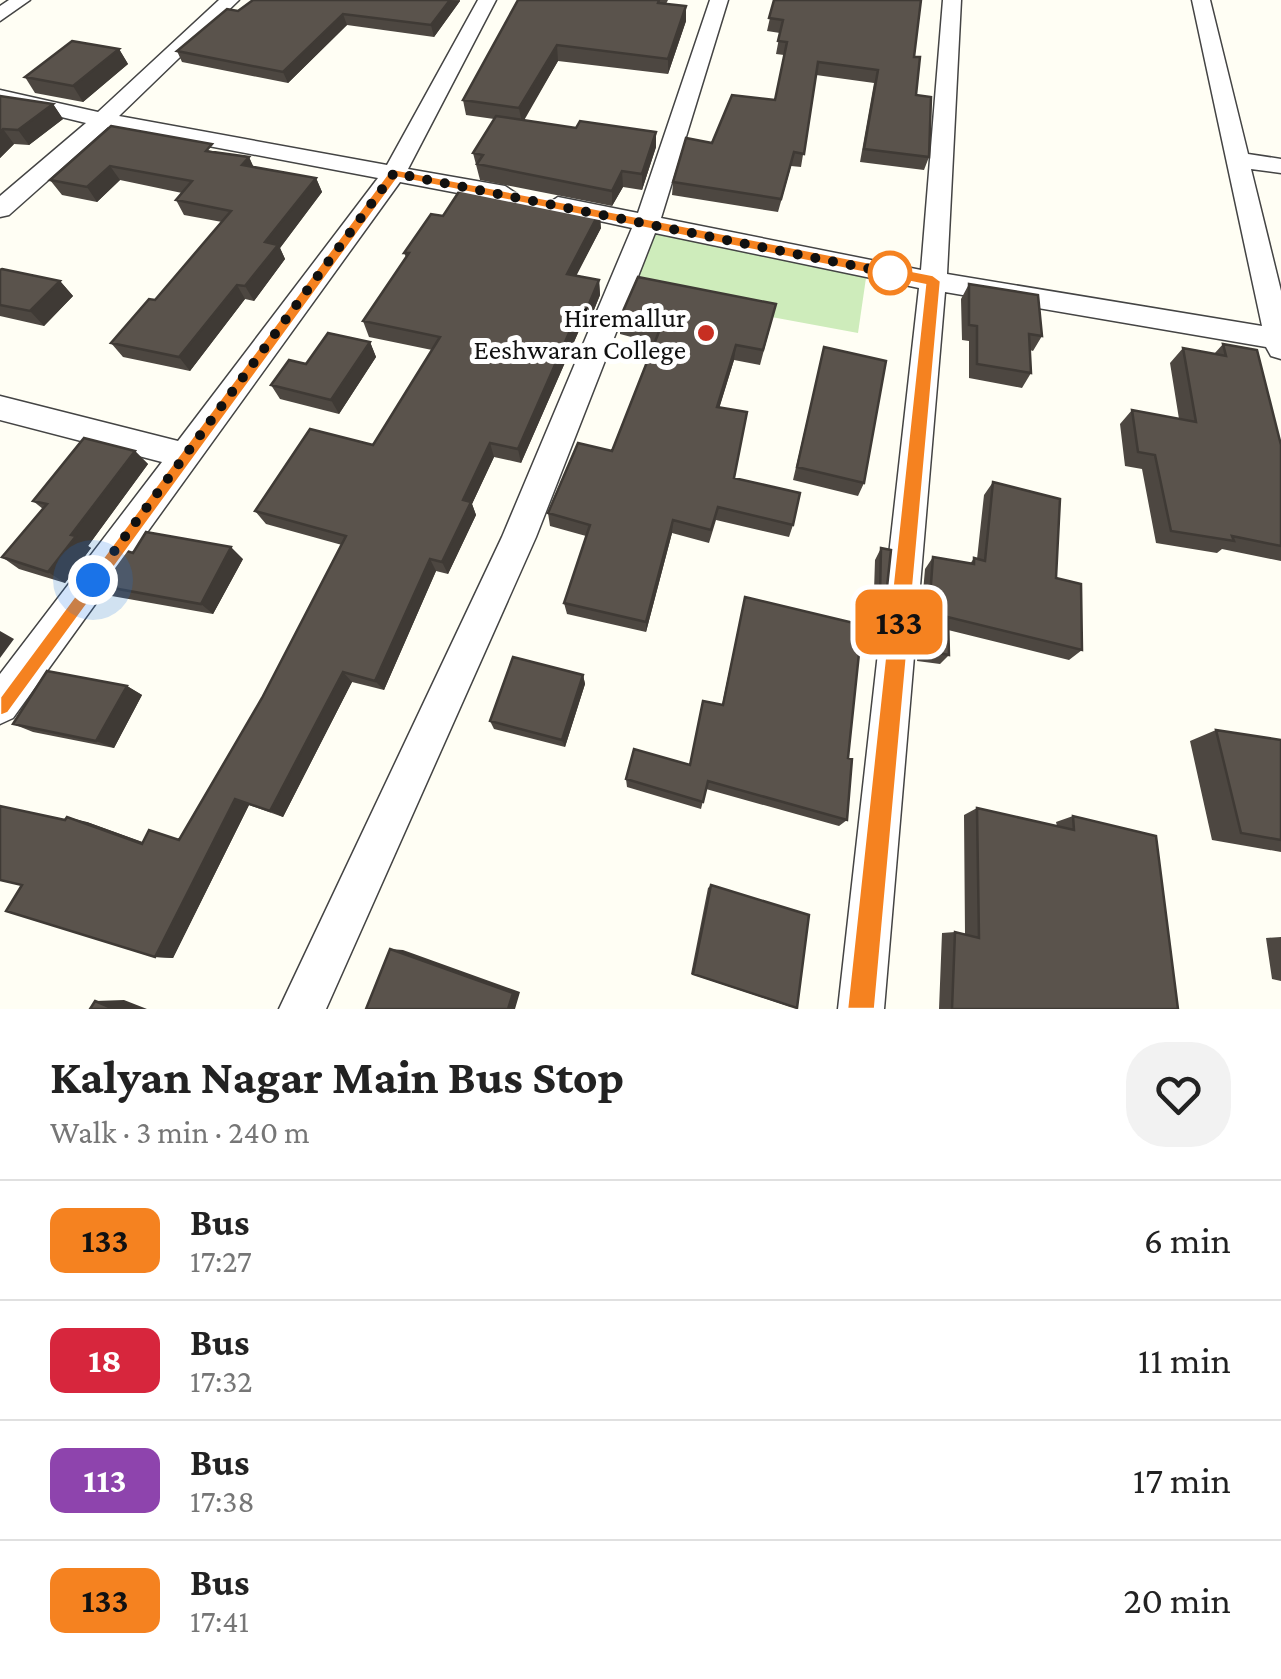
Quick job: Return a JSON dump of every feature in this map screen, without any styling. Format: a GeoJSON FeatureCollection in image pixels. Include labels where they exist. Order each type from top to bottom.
{"type":"FeatureCollection","features":[{"type":"Feature","properties":{"kind":"street"},"geometry":{"type":"LineString","coordinates":[[0,15],[21,0]]}},
{"type":"Feature","properties":{"kind":"street"},"geometry":{"type":"LineString","coordinates":[[0,209],[104,120],[230,0]]}},
{"type":"Feature","properties":{"kind":"street"},"geometry":{"type":"LineString","coordinates":[[0,705],[394,173],[487,0]]}},
{"type":"Feature","properties":{"kind":"street"},"geometry":{"type":"LineString","coordinates":[[302,1009],[519,537],[647,223],[718,0]]}},
{"type":"Feature","properties":{"kind":"street"},"geometry":{"type":"LineString","coordinates":[[861,1009],[933,281],[952,0]]}},
{"type":"Feature","properties":{"kind":"street"},"geometry":{"type":"LineString","coordinates":[[0,96],[104,120],[394,173],[933,281],[1280,342],[1201,0]]}},
{"type":"Feature","properties":{"kind":"street"},"geometry":{"type":"LineString","coordinates":[[1238,160],[1281,166]]}},
{"type":"Feature","properties":{"kind":"street"},"geometry":{"type":"LineString","coordinates":[[0,408],[186,455]]}},
{"type":"Feature","properties":{"kind":"green space"},"geometry":{"type":"Polygon","coordinates":[[[653,234],[867,271],[858,333],[631,291],[653,234]]]}},
{"type":"Feature","properties":{"kind":"building"},"geometry":{"type":"Polygon","coordinates":[[[253,0],[450,0],[431,25],[343,14],[283,72],[177,51],[227,9],[238,11],[253,0]]]}},
{"type":"Feature","properties":{"kind":"building"},"geometry":{"type":"Polygon","coordinates":[[[518,0],[659,0],[658,3],[686,6],[668,59],[557,45],[519,108],[463,100],[518,0]]]}},
{"type":"Feature","properties":{"kind":"building"},"geometry":{"type":"Polygon","coordinates":[[[774,0],[921,0],[914,57],[920,57],[916,95],[931,97],[929,157],[864,149],[878,70],[818,62],[804,154],[794,152],[781,199],[673,182],[686,138],[712,143],[732,95],[775,100],[787,42],[778,41],[783,20],[769,18],[774,0]]]}},
{"type":"Feature","properties":{"kind":"building"},"geometry":{"type":"Polygon","coordinates":[[[72,41],[119,49],[73,86],[25,77],[72,41]]]}},
{"type":"Feature","properties":{"kind":"building"},"geometry":{"type":"Polygon","coordinates":[[[0,96],[53,104],[18,130],[0,132],[0,96]]]}},
{"type":"Feature","properties":{"kind":"building"},"geometry":{"type":"Polygon","coordinates":[[[496,116],[576,128],[580,121],[656,132],[642,174],[622,171],[612,191],[477,164],[483,155],[473,153],[496,116]]]}},
{"type":"Feature","properties":{"kind":"building"},"geometry":{"type":"Polygon","coordinates":[[[111,126],[212,144],[206,151],[249,157],[242,165],[316,178],[265,242],[278,245],[245,286],[237,285],[179,357],[111,343],[149,299],[155,300],[231,211],[176,200],[192,181],[110,166],[87,187],[50,180],[111,126]]]}},
{"type":"Feature","properties":{"kind":"building"},"geometry":{"type":"Polygon","coordinates":[[[464,184],[600,211],[567,274],[599,280],[586,311],[579,310],[518,449],[490,443],[463,500],[471,502],[442,562],[430,559],[375,681],[343,672],[270,811],[235,799],[155,957],[6,911],[22,885],[0,880],[0,806],[65,820],[67,817],[142,844],[149,830],[179,840],[262,698],[346,536],[255,511],[310,429],[373,445],[440,337],[363,321],[431,214],[443,216],[464,184]]]}},
{"type":"Feature","properties":{"kind":"building"},"geometry":{"type":"Polygon","coordinates":[[[2,269],[60,281],[30,311],[0,305],[2,269]]]}},
{"type":"Feature","properties":{"kind":"building"},"geometry":{"type":"Polygon","coordinates":[[[638,277],[776,304],[763,350],[736,345],[717,407],[747,412],[734,478],[800,493],[793,525],[718,507],[711,530],[673,520],[646,622],[564,603],[590,525],[548,513],[578,443],[612,451],[660,329],[620,318],[638,277]]]}},
{"type":"Feature","properties":{"kind":"building"},"geometry":{"type":"Polygon","coordinates":[[[969,284],[1038,295],[1042,336],[1029,334],[1031,373],[977,364],[977,326],[969,325],[969,284]]]}},
{"type":"Feature","properties":{"kind":"building"},"geometry":{"type":"Polygon","coordinates":[[[328,333],[370,342],[331,400],[271,385],[289,360],[306,364],[328,333]]]}},
{"type":"Feature","properties":{"kind":"building"},"geometry":{"type":"Polygon","coordinates":[[[1223,344],[1257,350],[1281,445],[1281,546],[1232,536],[1234,541],[1171,531],[1155,455],[1138,452],[1132,410],[1196,422],[1183,348],[1226,356],[1223,344]]]}},
{"type":"Feature","properties":{"kind":"building"},"geometry":{"type":"Polygon","coordinates":[[[824,347],[886,361],[864,483],[797,467],[824,347]]]}},
{"type":"Feature","properties":{"kind":"building"},"geometry":{"type":"Polygon","coordinates":[[[84,438],[135,451],[48,572],[2,557],[47,504],[33,501],[84,438]]]}},
{"type":"Feature","properties":{"kind":"building"},"geometry":{"type":"Polygon","coordinates":[[[993,482],[1060,499],[1056,578],[1081,584],[1082,650],[948,617],[949,655],[926,651],[933,557],[974,564],[974,558],[985,561],[993,482]]]}},
{"type":"Feature","properties":{"kind":"building"},"geometry":{"type":"Polygon","coordinates":[[[146,532],[231,547],[201,604],[91,584],[117,548],[133,553],[146,532]]]}},
{"type":"Feature","properties":{"kind":"building"},"geometry":{"type":"Polygon","coordinates":[[[881,548],[891,550],[879,643],[881,548]]]}},
{"type":"Feature","properties":{"kind":"building"},"geometry":{"type":"Polygon","coordinates":[[[745,597],[862,625],[848,758],[852,759],[847,820],[708,781],[703,802],[626,779],[634,749],[690,765],[703,701],[723,705],[745,597]]]}},
{"type":"Feature","properties":{"kind":"building"},"geometry":{"type":"Polygon","coordinates":[[[513,657],[583,675],[562,740],[490,721],[513,657]]]}},
{"type":"Feature","properties":{"kind":"building"},"geometry":{"type":"Polygon","coordinates":[[[47,671],[127,686],[96,741],[13,724],[47,671]]]}},
{"type":"Feature","properties":{"kind":"building"},"geometry":{"type":"Polygon","coordinates":[[[1216,730],[1281,740],[1281,840],[1241,833],[1216,730]]]}},
{"type":"Feature","properties":{"kind":"building"},"geometry":{"type":"Polygon","coordinates":[[[977,808],[1074,830],[1073,816],[1156,836],[1178,1009],[952,1009],[955,932],[979,938],[977,808]]]}},
{"type":"Feature","properties":{"kind":"building"},"geometry":{"type":"Polygon","coordinates":[[[711,885],[809,915],[797,1008],[693,974],[711,885]]]}},
{"type":"Feature","properties":{"kind":"building"},"geometry":{"type":"Polygon","coordinates":[[[390,949],[513,993],[508,1009],[366,1009],[390,949]]]}},
{"type":"Feature","properties":{"kind":"building"},"geometry":{"type":"Polygon","coordinates":[[[95,1001],[114,1009],[90,1009],[95,1001]]]}},
{"type":"Feature","properties":{"kind":"bus line","name":"133"},"geometry":{"type":"LineString","coordinates":[[0,705],[394,173],[933,281],[861,1009]]}},
{"type":"Feature","properties":{"kind":"place","name":"Hiremallur Eeshwaran College"},"geometry":{"type":"Point","coordinates":[706,333]}},
{"type":"Feature","properties":{"kind":"route"},"geometry":{"type":"LineString","coordinates":[[93,580],[394,173],[890,273]]}}]}
